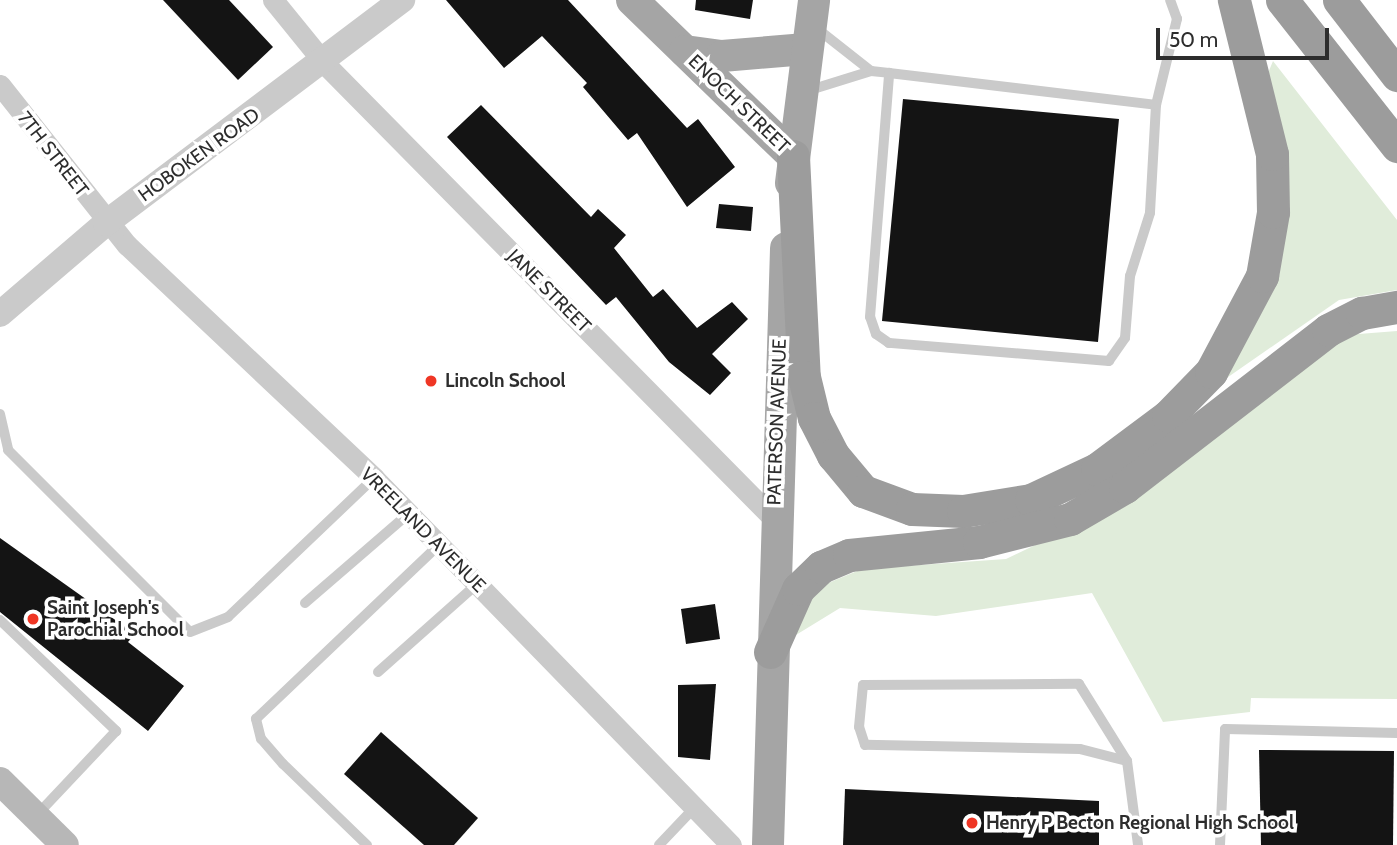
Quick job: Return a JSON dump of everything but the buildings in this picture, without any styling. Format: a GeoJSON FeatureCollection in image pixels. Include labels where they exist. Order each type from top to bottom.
{"type":"FeatureCollection","features":[{"type":"Feature","properties":{"kind":"highway"},"geometry":{"type":"LineString","coordinates":[[793,156],[804,377],[814,418],[833,455],[863,491],[912,509],[963,511],[1031,500],[1097,469],[1168,416],[1211,372],[1262,276],[1273,212],[1272,153],[1234,0]]}},
{"type":"Feature","properties":{"kind":"highway"},"geometry":{"type":"LineString","coordinates":[[1282,0],[1397,146]]}},
{"type":"Feature","properties":{"kind":"highway"},"geometry":{"type":"LineString","coordinates":[[1339,0],[1397,75]]}},
{"type":"Feature","properties":{"kind":"highway"},"geometry":{"type":"LineString","coordinates":[[770,652],[798,589],[821,567],[849,555],[979,542],[1070,519],[1125,487],[1328,330],[1362,313],[1397,307]]}},
{"type":"Feature","properties":{"kind":"main road","name":"ENOCH STREET"},"geometry":{"type":"LineString","coordinates":[[632,0],[793,156]]}},
{"type":"Feature","properties":{"kind":"main road","name":"ENOCH STREET"},"geometry":{"type":"LineString","coordinates":[[685,51],[722,56],[810,24]]}},
{"type":"Feature","properties":{"kind":"main road","name":"PATERSON AVENUE"},"geometry":{"type":"LineString","coordinates":[[768,845],[773,517],[793,156],[810,24]]}},
{"type":"Feature","properties":{"kind":"main road"},"geometry":{"type":"LineString","coordinates":[[0,781],[65,845]]}},
{"type":"Feature","properties":{"kind":"street","name":"JANE STREET"},"geometry":{"type":"LineString","coordinates":[[273,0],[325,64],[773,517]]}},
{"type":"Feature","properties":{"kind":"street","name":"HOBOKEN ROAD"},"geometry":{"type":"LineString","coordinates":[[0,314],[106,223],[325,64],[402,0]]}},
{"type":"Feature","properties":{"kind":"street","name":"7TH STREET"},"geometry":{"type":"LineString","coordinates":[[0,85],[106,223]]}},
{"type":"Feature","properties":{"kind":"street","name":"VREELAND AVENUE"},"geometry":{"type":"LineString","coordinates":[[106,223],[374,478],[732,845]]}},
{"type":"Feature","properties":{"kind":"lane"},"geometry":{"type":"LineString","coordinates":[[889,73],[870,317],[876,334],[889,343],[1108,361],[1125,338],[1130,276],[1150,213],[1156,105],[1177,19],[1170,0]]}},
{"type":"Feature","properties":{"kind":"lane"},"geometry":{"type":"LineString","coordinates":[[810,24],[871,71]]}},
{"type":"Feature","properties":{"kind":"lane"},"geometry":{"type":"LineString","coordinates":[[800,99],[819,83],[871,71],[1156,105]]}},
{"type":"Feature","properties":{"kind":"lane"},"geometry":{"type":"LineString","coordinates":[[0,414],[8,450],[190,632],[228,617],[374,478]]}},
{"type":"Feature","properties":{"kind":"lane"},"geometry":{"type":"LineString","coordinates":[[305,603],[408,514]]}},
{"type":"Feature","properties":{"kind":"lane"},"geometry":{"type":"LineString","coordinates":[[367,845],[275,756],[261,739],[256,719],[439,545]]}},
{"type":"Feature","properties":{"kind":"lane"},"geometry":{"type":"LineString","coordinates":[[378,672],[477,584]]}},
{"type":"Feature","properties":{"kind":"lane"},"geometry":{"type":"LineString","coordinates":[[0,620],[116,731],[36,816]]}},
{"type":"Feature","properties":{"kind":"lane"},"geometry":{"type":"LineString","coordinates":[[1128,761],[1080,749],[866,744],[859,727],[863,685],[1079,684],[1128,761],[1138,845]]}},
{"type":"Feature","properties":{"kind":"lane"},"geometry":{"type":"LineString","coordinates":[[1220,845],[1225,729],[1397,733]]}},
{"type":"Feature","properties":{"kind":"lane"},"geometry":{"type":"LineString","coordinates":[[659,845],[695,807]]}},
{"type":"Feature","properties":{"kind":"green space"},"geometry":{"type":"Polygon","coordinates":[[[1273,61],[1397,220],[1397,290],[1339,300],[1208,391],[1281,250],[1268,73],[1273,61]]]}},
{"type":"Feature","properties":{"kind":"green space"},"geometry":{"type":"Polygon","coordinates":[[[1397,331],[1397,699],[1251,698],[1250,712],[1163,722],[1092,593],[936,616],[840,608],[791,638],[809,591],[862,569],[1006,559],[1104,512],[1346,335],[1397,331]]]}},
{"type":"Feature","properties":{"kind":"place","name":"Lincoln School"},"geometry":{"type":"Point","coordinates":[431,381]}},
{"type":"Feature","properties":{"kind":"place","name":"Saint Joseph's Parochial School"},"geometry":{"type":"Point","coordinates":[33,619]}},
{"type":"Feature","properties":{"kind":"place","name":"Henry P Becton Regional High School"},"geometry":{"type":"Point","coordinates":[972,823]}}]}
